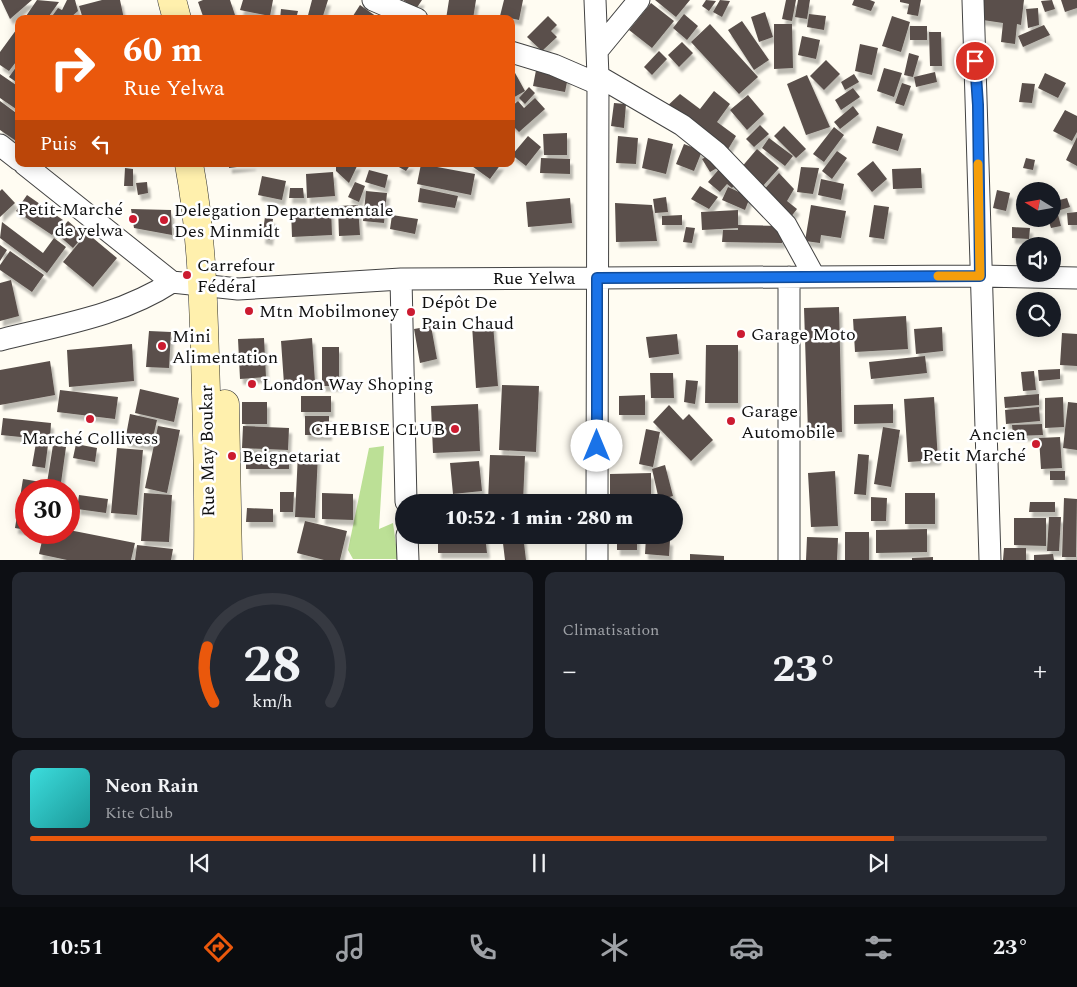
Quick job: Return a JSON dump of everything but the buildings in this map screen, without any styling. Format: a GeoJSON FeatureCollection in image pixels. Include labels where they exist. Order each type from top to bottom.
{"type":"FeatureCollection","features":[{"type":"Feature","properties":{"kind":"main road"},"geometry":{"type":"LineString","coordinates":[[155,0],[159,15]]}},
{"type":"Feature","properties":{"kind":"main road"},"geometry":{"type":"LineString","coordinates":[[172,0],[176,15]]}},
{"type":"Feature","properties":{"kind":"main road","name":"Rue May Boukar"},"geometry":{"type":"LineString","coordinates":[[189,167],[200,244],[212,286],[229,491],[228,560]]}},
{"type":"Feature","properties":{"kind":"main road","name":"Rue May Boukar"},"geometry":{"type":"LineString","coordinates":[[208,167],[212,286],[208,560]]}},
{"type":"Feature","properties":{"kind":"street"},"geometry":{"type":"LineString","coordinates":[[373,0],[408,15]]}},
{"type":"Feature","properties":{"kind":"street"},"geometry":{"type":"LineString","coordinates":[[595,0],[598,80],[597,494]]}},
{"type":"Feature","properties":{"kind":"street"},"geometry":{"type":"LineString","coordinates":[[597,51],[639,0]]}},
{"type":"Feature","properties":{"kind":"street"},"geometry":{"type":"LineString","coordinates":[[973,0],[974,53],[978,105],[980,276],[990,560]]}},
{"type":"Feature","properties":{"kind":"street"},"geometry":{"type":"LineString","coordinates":[[515,53],[598,80],[682,125],[717,153],[786,225],[814,276]]}},
{"type":"Feature","properties":{"kind":"street"},"geometry":{"type":"LineString","coordinates":[[0,145],[15,157]]}},
{"type":"Feature","properties":{"kind":"street"},"geometry":{"type":"LineString","coordinates":[[0,340],[112,312],[143,300],[172,282],[28,167]]}},
{"type":"Feature","properties":{"kind":"street","name":"Rue Yelwa"},"geometry":{"type":"LineString","coordinates":[[172,282],[238,289],[401,279],[789,278],[814,276],[1077,278]]}},
{"type":"Feature","properties":{"kind":"street"},"geometry":{"type":"LineString","coordinates":[[789,278],[789,560]]}},
{"type":"Feature","properties":{"kind":"street"},"geometry":{"type":"LineString","coordinates":[[401,279],[406,494]]}},
{"type":"Feature","properties":{"kind":"street"},"geometry":{"type":"LineString","coordinates":[[407,544],[408,560]]}},
{"type":"Feature","properties":{"kind":"street"},"geometry":{"type":"LineString","coordinates":[[597,544],[597,560]]}},
{"type":"Feature","properties":{"kind":"green space"},"geometry":{"type":"Polygon","coordinates":[[[384,446],[379,529],[393,523],[398,559],[353,559],[348,550],[369,448],[384,446]]]}},
{"type":"Feature","properties":{"kind":"slow traffic"},"geometry":{"type":"LineString","coordinates":[[938,276],[980,276],[978,164]]}},
{"type":"Feature","properties":{"kind":"place","name":"Petit-Marché de yelwa"},"geometry":{"type":"Point","coordinates":[133,219]}},
{"type":"Feature","properties":{"kind":"place","name":"Delegation Departementale Des Minmidt"},"geometry":{"type":"Point","coordinates":[164,220]}},
{"type":"Feature","properties":{"kind":"place","name":"Carrefour Fédéral"},"geometry":{"type":"Point","coordinates":[187,275]}},
{"type":"Feature","properties":{"kind":"place","name":"Mtn Mobilmoney"},"geometry":{"type":"Point","coordinates":[249,311]}},
{"type":"Feature","properties":{"kind":"place","name":"Dépôt De Pain Chaud"},"geometry":{"type":"Point","coordinates":[411,312]}},
{"type":"Feature","properties":{"kind":"place","name":"Garage Moto"},"geometry":{"type":"Point","coordinates":[741,334]}},
{"type":"Feature","properties":{"kind":"place","name":"Mini Alimentation"},"geometry":{"type":"Point","coordinates":[162,346]}},
{"type":"Feature","properties":{"kind":"place","name":"London Way Shoping"},"geometry":{"type":"Point","coordinates":[252,384]}},
{"type":"Feature","properties":{"kind":"place","name":"Marché Collivess"},"geometry":{"type":"Point","coordinates":[90,419]}},
{"type":"Feature","properties":{"kind":"place","name":"Garage Automobile"},"geometry":{"type":"Point","coordinates":[731,421]}},
{"type":"Feature","properties":{"kind":"place","name":"CHEBISE CLUB"},"geometry":{"type":"Point","coordinates":[455,429]}},
{"type":"Feature","properties":{"kind":"place","name":"Ancien Petit Marché"},"geometry":{"type":"Point","coordinates":[1036,444]}},
{"type":"Feature","properties":{"kind":"place","name":"Beignetariat"},"geometry":{"type":"Point","coordinates":[232,456]}},
{"type":"Feature","properties":{"kind":"route"},"geometry":{"type":"LineString","coordinates":[[597,446],[597,278],[980,276],[978,105],[975,61]]}}]}
